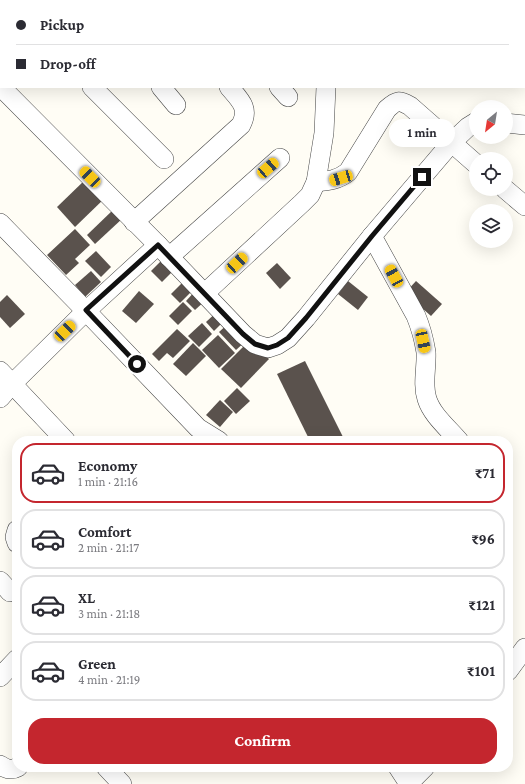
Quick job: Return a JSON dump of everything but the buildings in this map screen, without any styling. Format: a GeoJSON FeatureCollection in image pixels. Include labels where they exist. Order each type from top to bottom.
{"type":"FeatureCollection","features":[{"type":"Feature","properties":{"kind":"street"},"geometry":{"type":"LineString","coordinates":[[2,88],[205,293],[243,334],[255,344],[268,348],[277,345],[288,338],[452,142],[469,126]]}},
{"type":"Feature","properties":{"kind":"street"},"geometry":{"type":"LineString","coordinates":[[93,88],[164,159]]}},
{"type":"Feature","properties":{"kind":"street"},"geometry":{"type":"LineString","coordinates":[[162,88],[176,105]]}},
{"type":"Feature","properties":{"kind":"street"},"geometry":{"type":"LineString","coordinates":[[134,222],[241,125],[245,117],[244,109],[241,102],[230,88]]}},
{"type":"Feature","properties":{"kind":"street"},"geometry":{"type":"LineString","coordinates":[[205,293],[310,195],[316,182],[324,133],[326,88]]}},
{"type":"Feature","properties":{"kind":"street"},"geometry":{"type":"LineString","coordinates":[[316,182],[341,178],[348,172],[387,109],[396,102],[402,101],[410,106],[469,158]]}},
{"type":"Feature","properties":{"kind":"street"},"geometry":{"type":"LineString","coordinates":[[513,124],[525,125]]}},
{"type":"Feature","properties":{"kind":"street"},"geometry":{"type":"LineString","coordinates":[[61,436],[4,384],[86,310],[280,158]]}},
{"type":"Feature","properties":{"kind":"street"},"geometry":{"type":"LineString","coordinates":[[513,196],[525,206]]}},
{"type":"Feature","properties":{"kind":"street"},"geometry":{"type":"LineString","coordinates":[[0,223],[86,310],[198,428],[210,436]]}},
{"type":"Feature","properties":{"kind":"street"},"geometry":{"type":"LineString","coordinates":[[372,236],[416,316],[421,329],[426,353],[425,385],[427,399],[436,414],[455,436]]}},
{"type":"Feature","properties":{"kind":"street"},"geometry":{"type":"LineString","coordinates":[[0,678],[12,665]]}},
{"type":"Feature","properties":{"kind":"street"},"geometry":{"type":"LineString","coordinates":[[0,765],[7,769],[12,769]]}},
{"type":"Feature","properties":{"kind":"street"},"geometry":{"type":"LineString","coordinates":[[111,772],[122,784]]}},
{"type":"Feature","properties":{"kind":"route"},"geometry":{"type":"LineString","coordinates":[[137,364],[86,310],[158,245],[243,334],[255,344],[268,348],[277,345],[288,338],[422,177]]}}]}
